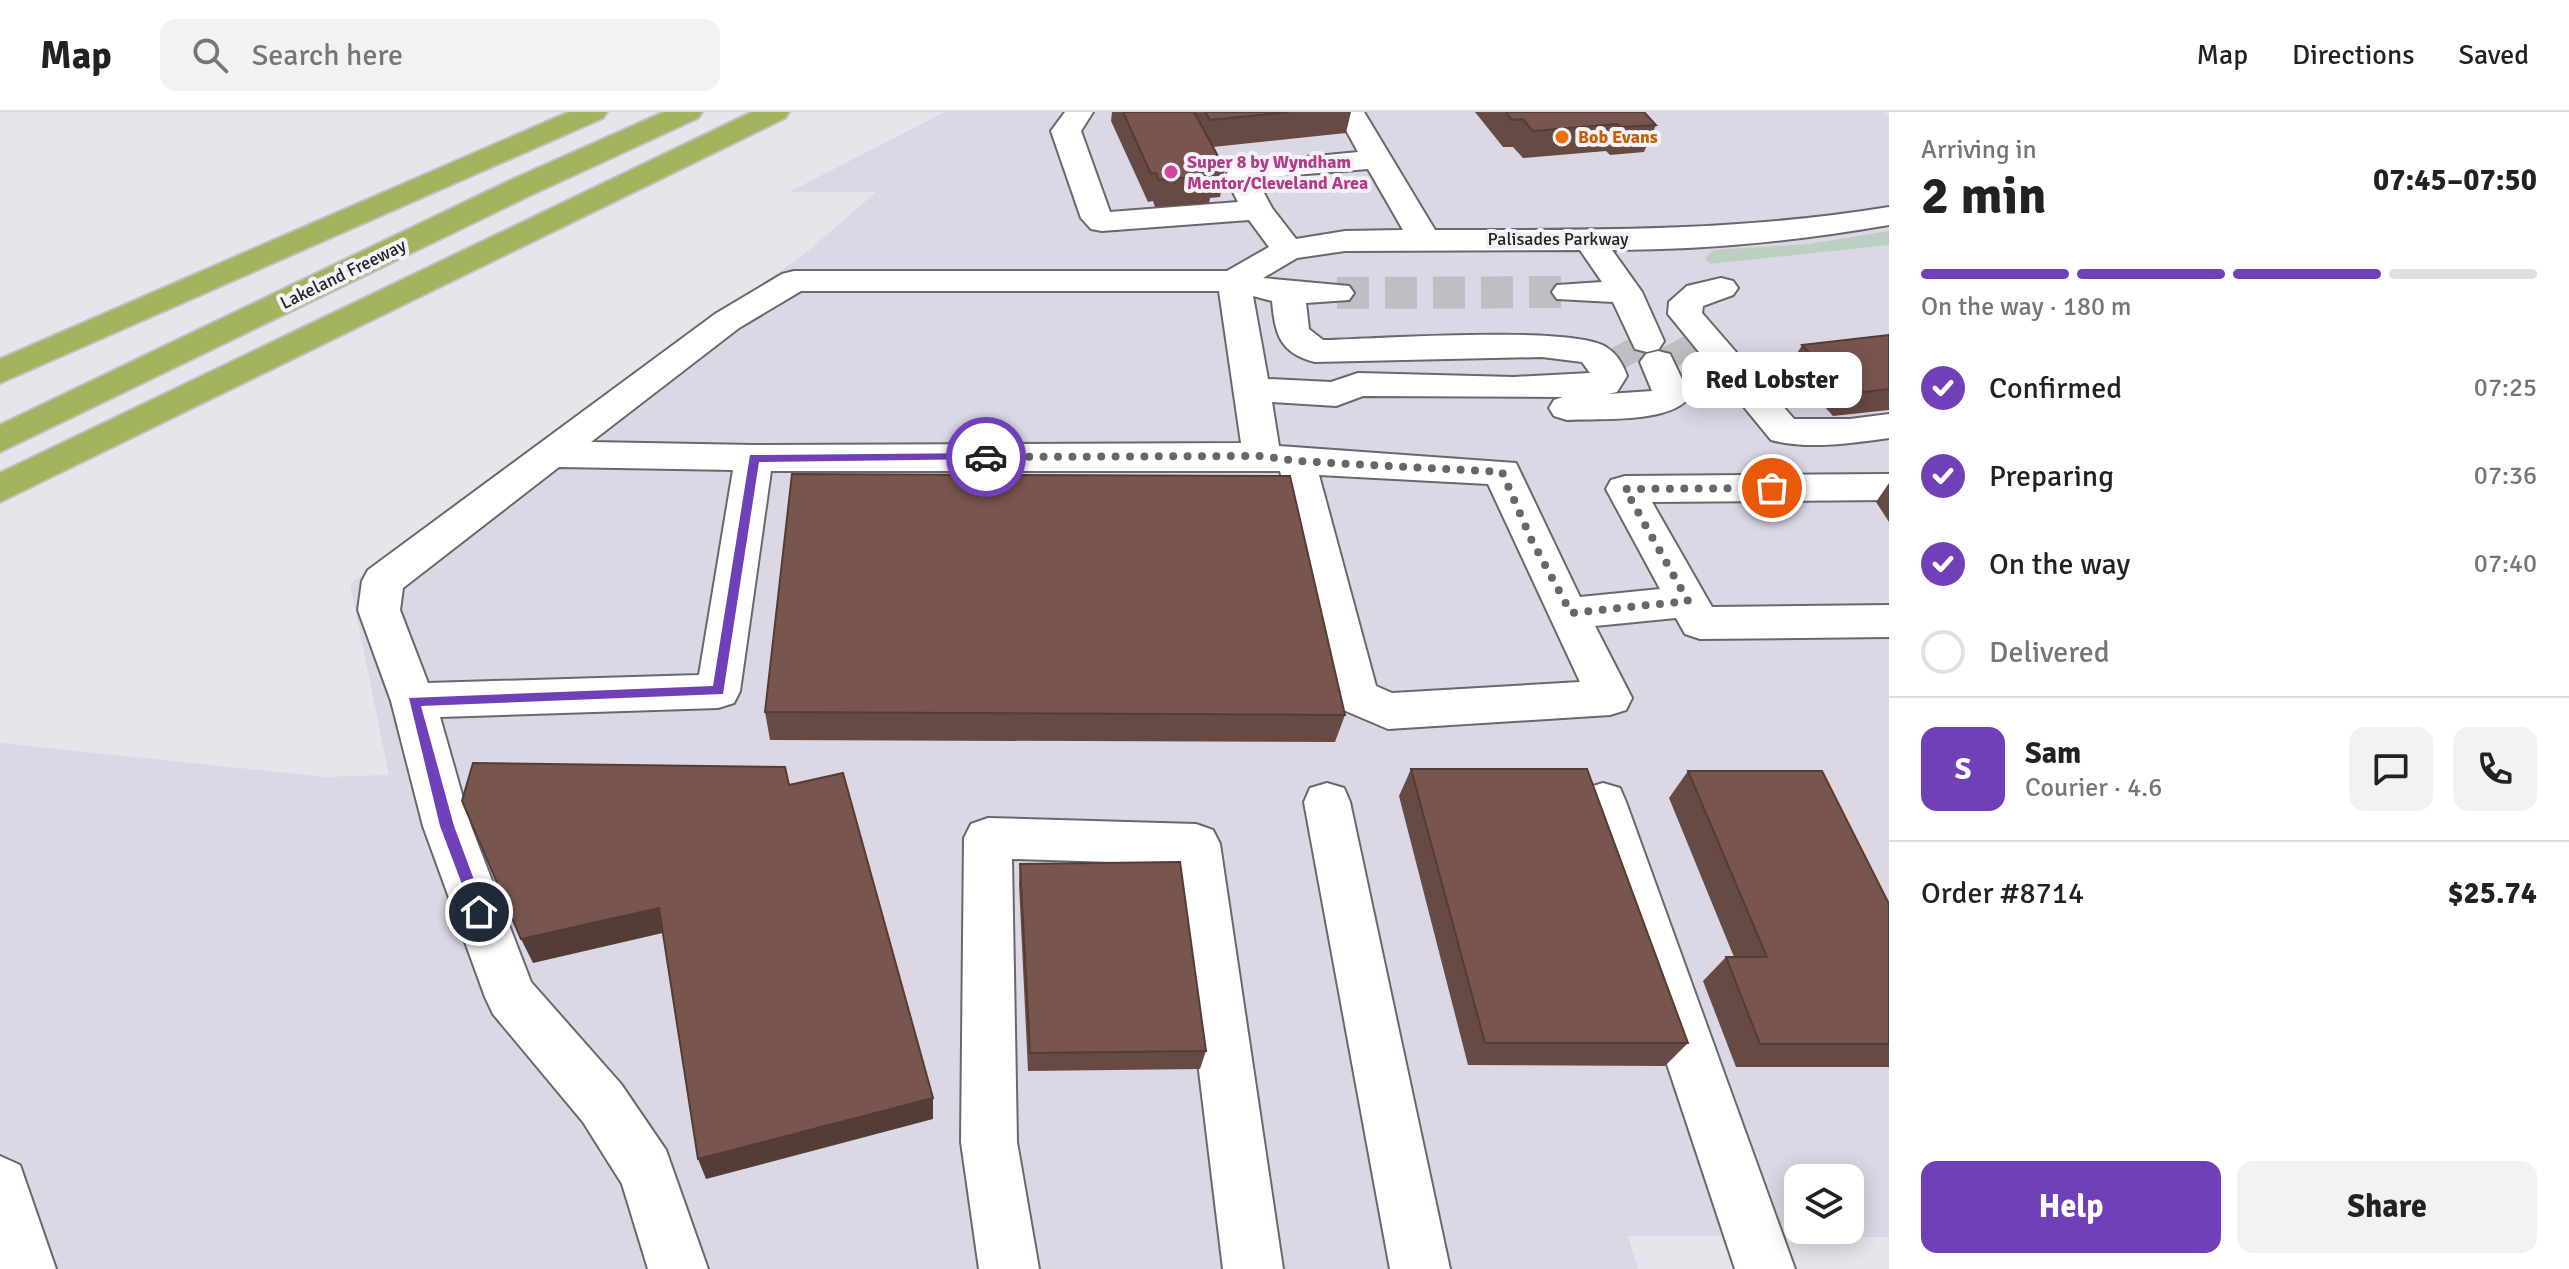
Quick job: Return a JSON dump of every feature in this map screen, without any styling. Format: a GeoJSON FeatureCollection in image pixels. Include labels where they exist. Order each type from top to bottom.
{"type":"FeatureCollection","features":[{"type":"Feature","properties":{"kind":"highway"},"geometry":{"type":"LineString","coordinates":[[484,157],[560,112]]}},
{"type":"Feature","properties":{"kind":"highway"},"geometry":{"type":"LineString","coordinates":[[0,372],[484,157],[593,112]]}},
{"type":"Feature","properties":{"kind":"highway","name":"Lakeland Freeway"},"geometry":{"type":"LineString","coordinates":[[0,440],[522,187],[688,112]]}},
{"type":"Feature","properties":{"kind":"highway"},"geometry":{"type":"LineString","coordinates":[[0,489],[775,112]]}},
{"type":"Feature","properties":{"kind":"street"},"geometry":{"type":"LineString","coordinates":[[1079,112],[1066,131],[1097,218],[1102,222],[1258,210]]}},
{"type":"Feature","properties":{"kind":"street"},"geometry":{"type":"LineString","coordinates":[[1350,112],[1424,239]]}},
{"type":"Feature","properties":{"kind":"street"},"geometry":{"type":"LineString","coordinates":[[1288,250],[1242,184],[1240,176],[1245,170],[1379,159]]}},
{"type":"Feature","properties":{"kind":"street","name":"Palisades Parkway"},"geometry":{"type":"LineString","coordinates":[[1234,281],[1288,250],[1345,241],[1773,235],[1889,216]]}},
{"type":"Feature","properties":{"kind":"street"},"geometry":{"type":"LineString","coordinates":[[1251,390],[1336,394],[1362,408],[1501,412],[1652,404],[1672,396],[1648,339],[1588,238]]}},
{"type":"Feature","properties":{"kind":"street"},"geometry":{"type":"LineString","coordinates":[[1664,238],[1686,264],[1721,288],[1699,293],[1686,302],[1685,314],[1784,431],[1850,431],[1889,426]]}},
{"type":"Feature","properties":{"kind":"street"},"geometry":{"type":"LineString","coordinates":[[678,1269],[646,1170],[602,1103],[511,997],[447,826],[413,701],[379,610],[383,581],[727,321],[794,281],[1234,281],[1288,292],[1337,293]]}},
{"type":"Feature","properties":{"kind":"street"},"geometry":{"type":"LineString","coordinates":[[551,454],[754,458],[1279,458],[1502,472],[1531,539],[1571,613],[1610,698],[1388,711],[1357,697],[1279,458],[1251,390],[1234,281]]}},
{"type":"Feature","properties":{"kind":"street"},"geometry":{"type":"LineString","coordinates":[[1288,292],[1292,333],[1315,351],[1542,346],[1592,353],[1605,364],[1609,376],[1604,384],[1514,388],[1358,384],[1336,394]]}},
{"type":"Feature","properties":{"kind":"street"},"geometry":{"type":"LineString","coordinates":[[1569,292],[1648,339]]}},
{"type":"Feature","properties":{"kind":"street"},"geometry":{"type":"LineString","coordinates":[[413,701],[718,691],[754,458]]}},
{"type":"Feature","properties":{"kind":"street"},"geometry":{"type":"LineString","coordinates":[[1889,487],[1625,489],[1700,623],[1889,621]]}},
{"type":"Feature","properties":{"kind":"street"},"geometry":{"type":"LineString","coordinates":[[1571,613],[1688,601]]}},
{"type":"Feature","properties":{"kind":"street"},"geometry":{"type":"LineString","coordinates":[[1327,802],[1420,1269]]}},
{"type":"Feature","properties":{"kind":"street"},"geometry":{"type":"LineString","coordinates":[[1603,802],[1765,1269]]}},
{"type":"Feature","properties":{"kind":"street"},"geometry":{"type":"LineString","coordinates":[[1009,1269],[989,1142],[988,838],[1196,844],[1253,1269]]}},
{"type":"Feature","properties":{"kind":"street"},"geometry":{"type":"LineString","coordinates":[[0,1185],[26,1269]]}},
{"type":"Feature","properties":{"kind":"shaded area"},"geometry":{"type":"Polygon","coordinates":[[[945,112],[1883,112],[1889,117],[1889,1237],[1864,1237],[1864,1164],[1784,1164],[1784,1237],[1628,1236],[1638,1269],[0,1269],[0,743],[325,777],[389,775],[350,584],[808,251],[876,192],[789,192],[945,112]]]}},
{"type":"Feature","properties":{"kind":"green space"},"geometry":{"type":"Polygon","coordinates":[[[1889,231],[1889,245],[1710,264],[1705,258],[1714,250],[1809,244],[1889,231]]]}},
{"type":"Feature","properties":{"kind":"building"},"geometry":{"type":"Polygon","coordinates":[[[1123,112],[1194,112],[1225,169],[1211,171],[1213,175],[1159,180],[1156,173],[1151,174],[1123,112]]]}},
{"type":"Feature","properties":{"kind":"building"},"geometry":{"type":"Polygon","coordinates":[[[1205,112],[1289,112],[1210,120],[1205,112]]]}},
{"type":"Feature","properties":{"kind":"building"},"geometry":{"type":"Polygon","coordinates":[[[1506,112],[1644,112],[1656,125],[1621,127],[1617,124],[1533,131],[1523,119],[1512,120],[1506,112]]]}},
{"type":"Feature","properties":{"kind":"building"},"geometry":{"type":"Polygon","coordinates":[[[1889,335],[1889,389],[1847,394],[1802,345],[1889,335]]]}},
{"type":"Feature","properties":{"kind":"building"},"geometry":{"type":"Polygon","coordinates":[[[792,474],[1290,476],[1345,715],[765,712],[792,474]]]}},
{"type":"Feature","properties":{"kind":"building"},"geometry":{"type":"Polygon","coordinates":[[[473,763],[785,767],[789,785],[843,773],[933,1098],[698,1159],[659,908],[521,939],[462,801],[473,763]]]}},
{"type":"Feature","properties":{"kind":"building"},"geometry":{"type":"Polygon","coordinates":[[[1411,769],[1587,769],[1688,1043],[1485,1043],[1411,769]]]}},
{"type":"Feature","properties":{"kind":"building"},"geometry":{"type":"Polygon","coordinates":[[[1688,771],[1822,771],[1889,904],[1889,1044],[1760,1044],[1726,957],[1767,957],[1688,771]]]}},
{"type":"Feature","properties":{"kind":"building"},"geometry":{"type":"Polygon","coordinates":[[[1180,862],[1206,1051],[1030,1053],[1020,864],[1180,862]]]}},
{"type":"Feature","properties":{"kind":"tunnel"},"geometry":{"type":"LineString","coordinates":[[1337,293],[1569,292]]}},
{"type":"Feature","properties":{"kind":"tunnel"},"geometry":{"type":"LineString","coordinates":[[1625,341],[1636,362]]}},
{"type":"Feature","properties":{"kind":"tunnel"},"geometry":{"type":"LineString","coordinates":[[1675,341],[1686,362]]}},
{"type":"Feature","properties":{"kind":"way so far"},"geometry":{"type":"LineString","coordinates":[[986,457],[1262,456],[1296,461],[1502,472],[1531,539],[1571,613],[1688,601],[1625,489],[1772,488]]}},
{"type":"Feature","properties":{"kind":"place","name":"Bob Evans"},"geometry":{"type":"Point","coordinates":[1562,137]}},
{"type":"Feature","properties":{"kind":"place","name":"Super 8 by Wyndham Mentor/Cleveland Area"},"geometry":{"type":"Point","coordinates":[1171,172]}},
{"type":"Feature","properties":{"kind":"place","name":"Red Lobster"},"geometry":{"type":"Point","coordinates":[1772,488]}},
{"type":"Feature","properties":{"kind":"route"},"geometry":{"type":"LineString","coordinates":[[479,912],[447,826],[413,701],[718,691],[754,458],[986,457]]}}]}
